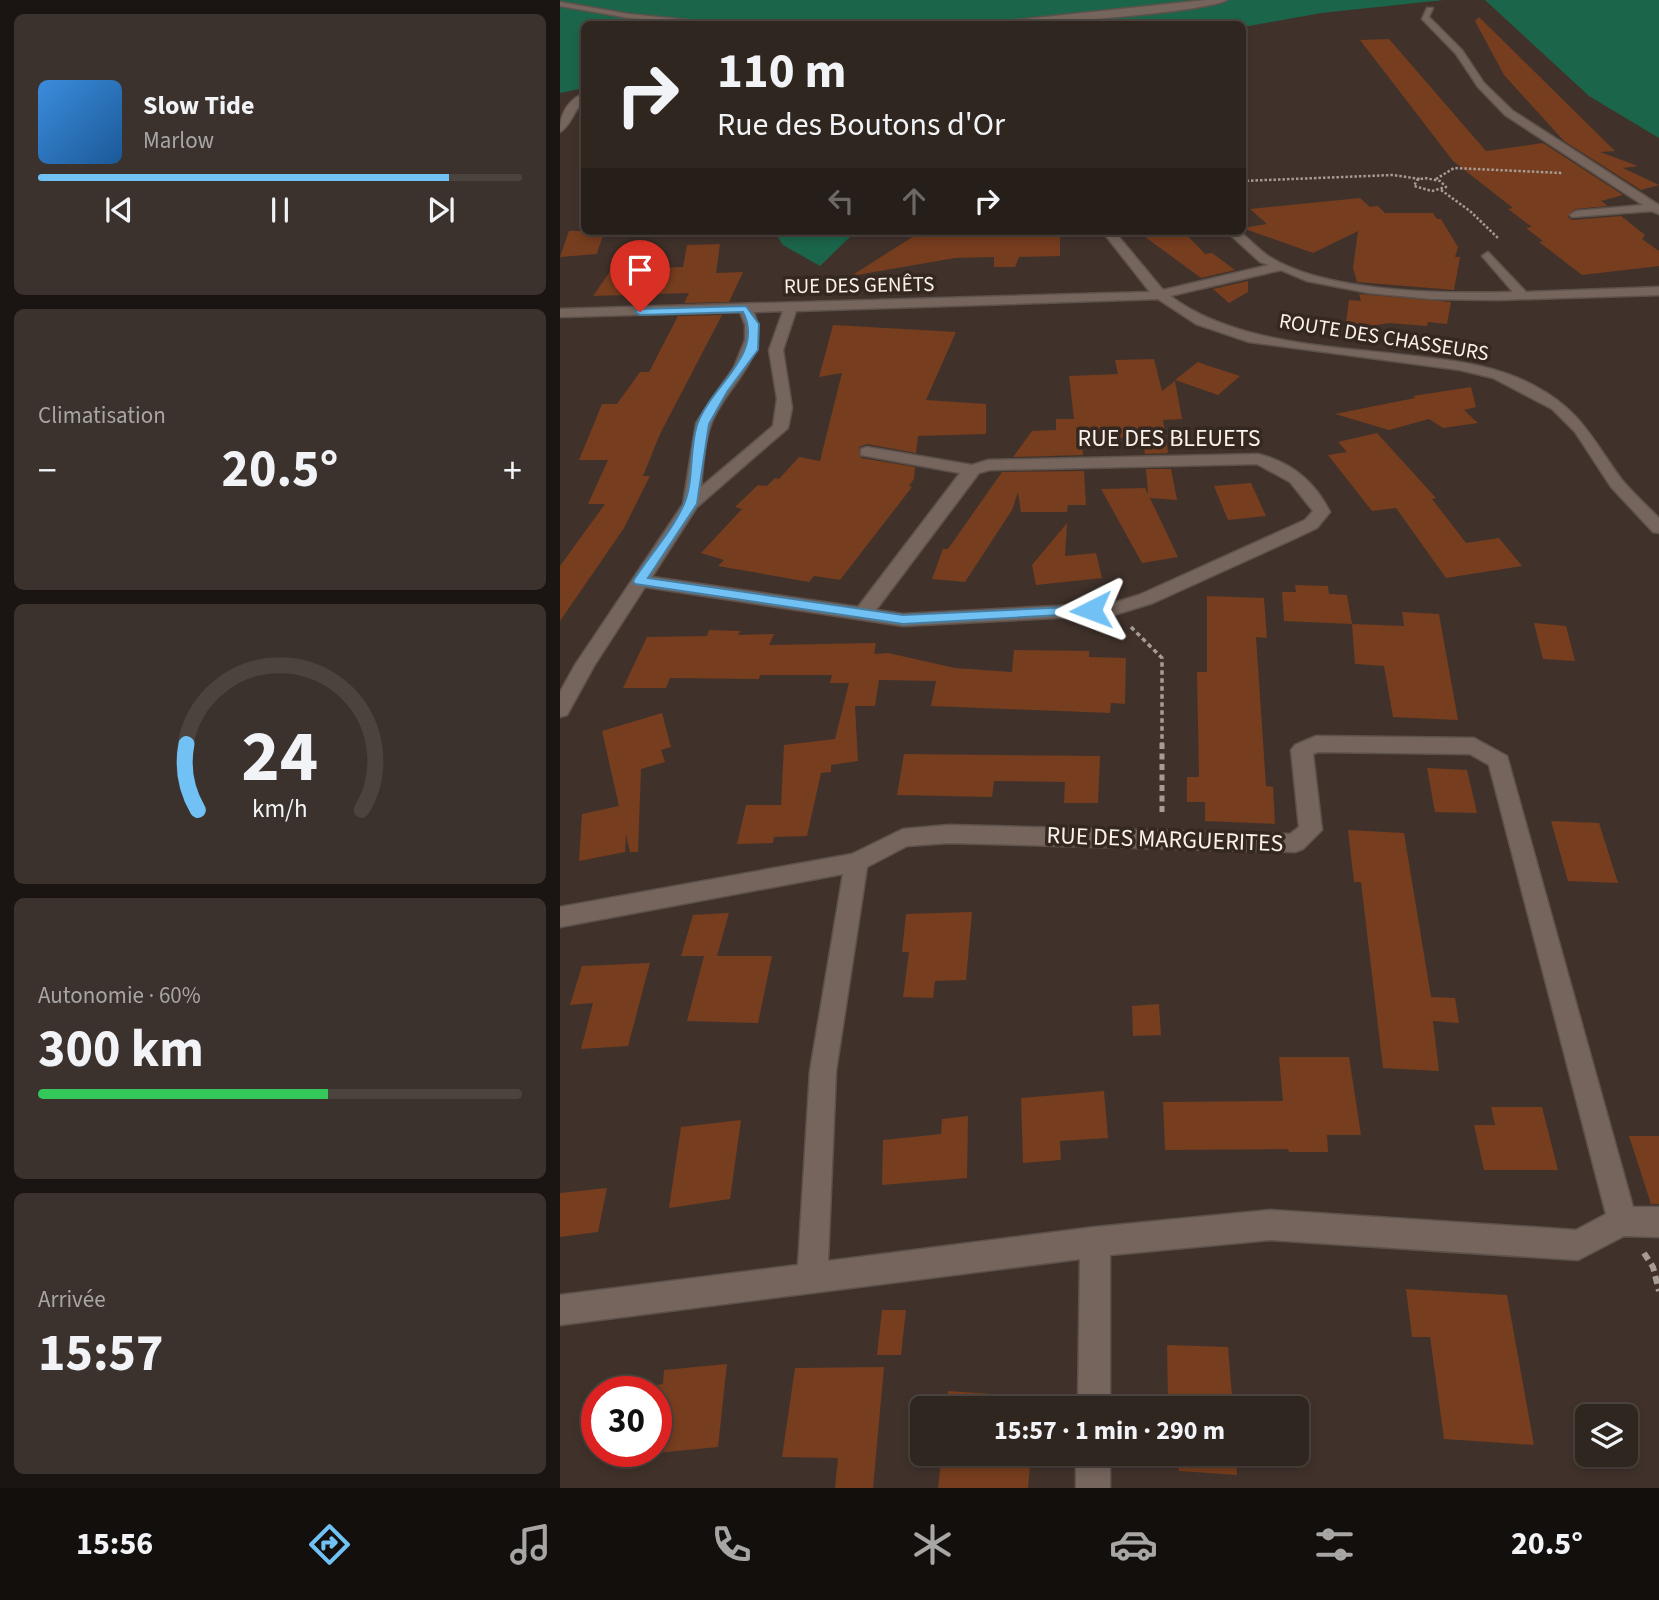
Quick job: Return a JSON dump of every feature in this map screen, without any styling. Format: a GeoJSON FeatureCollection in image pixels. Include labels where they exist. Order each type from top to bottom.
{"type":"FeatureCollection","features":[{"type":"Feature","properties":{"kind":"street"},"geometry":{"type":"LineString","coordinates":[[1018,21],[1167,8],[1223,0]]}},
{"type":"Feature","properties":{"kind":"street"},"geometry":{"type":"LineString","coordinates":[[560,4],[629,16],[688,21]]}},
{"type":"Feature","properties":{"kind":"street"},"geometry":{"type":"LineString","coordinates":[[1430,10],[1425,17],[1459,52],[1481,85],[1510,113],[1657,208]]}},
{"type":"Feature","properties":{"kind":"street"},"geometry":{"type":"LineString","coordinates":[[560,129],[571,107],[581,99]]}},
{"type":"Feature","properties":{"kind":"street"},"geometry":{"type":"LineString","coordinates":[[1576,215],[1657,208]]}},
{"type":"Feature","properties":{"kind":"street","name":"ROUTE DES CHASSEURS"},"geometry":{"type":"LineString","coordinates":[[1111,235],[1146,284],[1171,306],[1217,329],[1249,338],[1460,366],[1498,375],[1526,387],[1557,406],[1581,429],[1617,484],[1659,528]]}},
{"type":"Feature","properties":{"kind":"street"},"geometry":{"type":"LineString","coordinates":[[1237,235],[1252,250],[1297,274],[1392,293],[1432,296],[1659,291]]}},
{"type":"Feature","properties":{"kind":"street"},"geometry":{"type":"LineString","coordinates":[[1488,256],[1522,295]]}},
{"type":"Feature","properties":{"kind":"street"},"geometry":{"type":"LineString","coordinates":[[1159,295],[1282,266]]}},
{"type":"Feature","properties":{"kind":"street","name":"ROUTE DES CHASSEURS"},"geometry":{"type":"LineString","coordinates":[[1171,306],[1297,274]]}},
{"type":"Feature","properties":{"kind":"street","name":"RUE DES GENÊTS"},"geometry":{"type":"LineString","coordinates":[[560,313],[971,304],[1159,295]]}},
{"type":"Feature","properties":{"kind":"street"},"geometry":{"type":"LineString","coordinates":[[560,710],[691,504],[780,428],[786,414],[786,400],[776,350],[791,307]]}},
{"type":"Feature","properties":{"kind":"street"},"geometry":{"type":"LineString","coordinates":[[691,504],[703,424],[722,391],[752,350],[754,324],[746,309]]}},
{"type":"Feature","properties":{"kind":"street"},"geometry":{"type":"LineString","coordinates":[[752,350],[776,350]]}},
{"type":"Feature","properties":{"kind":"street","name":"RUE DES BLEUETS"},"geometry":{"type":"LineString","coordinates":[[640,581],[903,620],[1114,609],[1146,599],[1311,524],[1322,512],[1316,500],[1277,463],[1258,459],[1005,463],[973,470],[867,452]]}},
{"type":"Feature","properties":{"kind":"street"},"geometry":{"type":"LineString","coordinates":[[862,615],[973,470]]}},
{"type":"Feature","properties":{"kind":"street","name":"RUE DES MARGUERITES"},"geometry":{"type":"LineString","coordinates":[[560,917],[856,862],[903,838],[949,834],[1295,843],[1311,830],[1302,750],[1317,744],[1474,746],[1499,761],[1622,1221]]}},
{"type":"Feature","properties":{"kind":"street"},"geometry":{"type":"LineString","coordinates":[[812,1278],[823,1071],[856,862]]}},
{"type":"Feature","properties":{"kind":"street"},"geometry":{"type":"LineString","coordinates":[[560,1310],[1095,1242],[1270,1225],[1578,1245],[1622,1221],[1659,1222]]}},
{"type":"Feature","properties":{"kind":"street"},"geometry":{"type":"LineString","coordinates":[[1094,1396],[1095,1242]]}},
{"type":"Feature","properties":{"kind":"street"},"geometry":{"type":"LineString","coordinates":[[1093,1466],[1093,1488]]}},
{"type":"Feature","properties":{"kind":"path"},"geometry":{"type":"LineString","coordinates":[[1436,179],[1454,168],[1527,173],[1572,172]]}},
{"type":"Feature","properties":{"kind":"path"},"geometry":{"type":"LineString","coordinates":[[1246,181],[1393,176],[1436,179],[1446,184],[1441,190]]}},
{"type":"Feature","properties":{"kind":"path"},"geometry":{"type":"LineString","coordinates":[[1420,179],[1413,184],[1417,188],[1441,190],[1471,211],[1500,241]]}},
{"type":"Feature","properties":{"kind":"path"},"geometry":{"type":"LineString","coordinates":[[1114,609],[1162,658],[1162,838]]}},
{"type":"Feature","properties":{"kind":"green space"},"geometry":{"type":"Polygon","coordinates":[[[560,0],[1444,0],[1321,13],[1246,26],[1246,21],[581,21],[581,89],[560,93],[560,0]]]}},
{"type":"Feature","properties":{"kind":"green space"},"geometry":{"type":"Polygon","coordinates":[[[1485,0],[1659,0],[1659,138],[1589,96],[1485,0]]]}},
{"type":"Feature","properties":{"kind":"green space"},"geometry":{"type":"Polygon","coordinates":[[[777,235],[851,236],[820,266],[783,245],[777,235]]]}},
{"type":"Feature","properties":{"kind":"building"},"geometry":{"type":"Polygon","coordinates":[[[1479,17],[1615,151],[1600,152],[1638,166],[1623,168],[1659,185],[1641,190],[1564,141],[1504,75],[1475,21],[1479,17]]]}},
{"type":"Feature","properties":{"kind":"building"},"geometry":{"type":"Polygon","coordinates":[[[1389,39],[1486,151],[1543,143],[1623,195],[1601,201],[1608,206],[1575,209],[1568,217],[1572,220],[1621,216],[1645,235],[1642,239],[1659,251],[1659,266],[1582,275],[1539,242],[1543,241],[1526,228],[1532,227],[1508,209],[1513,208],[1453,161],[1360,40],[1389,39]]]}},
{"type":"Feature","properties":{"kind":"building"},"geometry":{"type":"Polygon","coordinates":[[[1360,198],[1370,207],[1378,206],[1385,213],[1433,213],[1437,219],[1441,219],[1458,247],[1455,257],[1460,257],[1454,290],[1357,282],[1353,268],[1358,231],[1313,253],[1246,229],[1267,224],[1250,209],[1360,198]]]}},
{"type":"Feature","properties":{"kind":"building"},"geometry":{"type":"Polygon","coordinates":[[[569,231],[581,231],[581,235],[603,235],[597,254],[560,257],[569,231]]]}},
{"type":"Feature","properties":{"kind":"building"},"geometry":{"type":"Polygon","coordinates":[[[916,235],[1060,236],[1060,256],[1019,257],[1015,267],[994,267],[994,257],[955,258],[851,276],[916,235]]]}},
{"type":"Feature","properties":{"kind":"building"},"geometry":{"type":"Polygon","coordinates":[[[1142,235],[1187,235],[1205,254],[1212,253],[1235,270],[1201,278],[1142,235]]]}},
{"type":"Feature","properties":{"kind":"building"},"geometry":{"type":"Polygon","coordinates":[[[720,244],[716,273],[743,272],[729,302],[684,303],[689,293],[593,296],[611,270],[683,267],[687,245],[720,244]]]}},
{"type":"Feature","properties":{"kind":"building"},"geometry":{"type":"Polygon","coordinates":[[[1248,281],[1248,292],[1229,303],[1213,289],[1248,281]]]}},
{"type":"Feature","properties":{"kind":"building"},"geometry":{"type":"Polygon","coordinates":[[[1359,294],[1451,302],[1447,324],[1428,322],[1427,326],[1389,323],[1345,330],[1349,300],[1361,301],[1359,294]]]}},
{"type":"Feature","properties":{"kind":"building"},"geometry":{"type":"Polygon","coordinates":[[[722,315],[660,434],[643,476],[650,476],[624,528],[560,621],[560,566],[605,504],[588,504],[608,460],[579,460],[602,404],[617,404],[640,372],[649,372],[678,316],[722,315]]]}},
{"type":"Feature","properties":{"kind":"building"},"geometry":{"type":"Polygon","coordinates":[[[833,325],[956,332],[926,400],[986,404],[986,434],[918,436],[916,453],[867,444],[859,447],[861,458],[915,467],[914,479],[909,486],[912,487],[840,580],[814,576],[809,582],[718,566],[724,560],[701,553],[742,509],[735,507],[758,485],[767,486],[775,478],[779,479],[799,457],[820,461],[842,373],[819,377],[833,325]]]}},
{"type":"Feature","properties":{"kind":"building"},"geometry":{"type":"Polygon","coordinates":[[[1154,359],[1162,391],[1175,381],[1182,419],[1163,420],[1168,453],[1145,454],[1143,437],[1082,439],[1083,455],[1013,457],[1032,431],[1056,430],[1056,419],[1074,419],[1069,376],[1118,374],[1115,360],[1154,359]]]}},
{"type":"Feature","properties":{"kind":"building"},"geometry":{"type":"Polygon","coordinates":[[[1198,362],[1240,376],[1218,395],[1175,380],[1198,362]]]}},
{"type":"Feature","properties":{"kind":"building"},"geometry":{"type":"Polygon","coordinates":[[[1471,387],[1476,407],[1464,410],[1478,423],[1443,428],[1429,419],[1389,430],[1335,414],[1415,398],[1413,396],[1471,387]]]}},
{"type":"Feature","properties":{"kind":"building"},"geometry":{"type":"Polygon","coordinates":[[[1377,433],[1436,498],[1432,499],[1466,543],[1499,538],[1522,566],[1446,578],[1396,508],[1372,511],[1328,455],[1347,452],[1338,442],[1377,433]]]}},
{"type":"Feature","properties":{"kind":"building"},"geometry":{"type":"Polygon","coordinates":[[[1146,469],[1171,469],[1177,500],[1150,498],[1178,557],[1142,563],[1101,489],[1145,488],[1148,494],[1146,469]]]}},
{"type":"Feature","properties":{"kind":"building"},"geometry":{"type":"Polygon","coordinates":[[[1084,471],[1086,505],[1068,505],[1067,512],[1021,512],[1018,492],[1012,510],[965,582],[932,579],[943,549],[948,549],[1002,472],[1084,471]]]}},
{"type":"Feature","properties":{"kind":"building"},"geometry":{"type":"Polygon","coordinates":[[[1251,483],[1266,516],[1228,520],[1214,486],[1251,483]]]}},
{"type":"Feature","properties":{"kind":"building"},"geometry":{"type":"Polygon","coordinates":[[[1067,523],[1065,556],[1096,553],[1102,578],[1036,585],[1032,565],[1067,523]]]}},
{"type":"Feature","properties":{"kind":"building"},"geometry":{"type":"Polygon","coordinates":[[[1295,585],[1328,586],[1329,594],[1347,595],[1352,624],[1284,621],[1282,592],[1296,592],[1295,585]]]}},
{"type":"Feature","properties":{"kind":"building"},"geometry":{"type":"Polygon","coordinates":[[[1207,596],[1264,598],[1267,638],[1256,637],[1266,786],[1273,787],[1275,824],[1205,821],[1205,802],[1187,802],[1187,777],[1199,777],[1197,672],[1207,672],[1207,596]]]}},
{"type":"Feature","properties":{"kind":"building"},"geometry":{"type":"Polygon","coordinates":[[[1402,612],[1439,614],[1458,720],[1393,717],[1384,666],[1355,664],[1352,624],[1404,626],[1402,612]]]}},
{"type":"Feature","properties":{"kind":"building"},"geometry":{"type":"Polygon","coordinates":[[[1534,623],[1566,626],[1575,661],[1543,659],[1534,623]]]}},
{"type":"Feature","properties":{"kind":"building"},"geometry":{"type":"Polygon","coordinates":[[[709,630],[740,631],[738,635],[774,634],[769,645],[876,643],[874,654],[888,653],[955,668],[1012,672],[1014,650],[1089,651],[1089,657],[1126,658],[1125,704],[1111,703],[1110,713],[931,706],[936,681],[879,680],[875,706],[855,706],[858,761],[831,765],[831,772],[821,773],[807,836],[774,837],[773,843],[737,844],[746,805],[781,805],[784,745],[835,739],[849,683],[830,683],[832,675],[760,675],[759,679],[670,678],[666,688],[623,688],[647,637],[707,636],[709,630]]]}},
{"type":"Feature","properties":{"kind":"building"},"geometry":{"type":"Polygon","coordinates":[[[662,713],[671,747],[661,750],[665,762],[641,769],[638,852],[630,852],[626,835],[625,852],[579,861],[582,814],[619,806],[602,731],[662,713]]]}},
{"type":"Feature","properties":{"kind":"building"},"geometry":{"type":"Polygon","coordinates":[[[904,754],[1100,756],[1098,803],[1064,803],[1065,782],[994,781],[992,797],[897,795],[904,754]]]}},
{"type":"Feature","properties":{"kind":"building"},"geometry":{"type":"Polygon","coordinates":[[[1427,768],[1467,770],[1477,813],[1435,812],[1427,768]]]}},
{"type":"Feature","properties":{"kind":"building"},"geometry":{"type":"Polygon","coordinates":[[[1551,821],[1599,823],[1618,883],[1568,881],[1551,821]]]}},
{"type":"Feature","properties":{"kind":"building"},"geometry":{"type":"Polygon","coordinates":[[[1348,830],[1404,833],[1431,997],[1455,998],[1459,1023],[1433,1021],[1439,1071],[1383,1068],[1361,882],[1354,882],[1348,830]]]}},
{"type":"Feature","properties":{"kind":"building"},"geometry":{"type":"Polygon","coordinates":[[[972,912],[966,980],[935,981],[933,998],[903,997],[909,952],[902,952],[906,914],[972,912]]]}},
{"type":"Feature","properties":{"kind":"building"},"geometry":{"type":"Polygon","coordinates":[[[729,913],[717,956],[681,956],[693,915],[729,913]]]}},
{"type":"Feature","properties":{"kind":"building"},"geometry":{"type":"Polygon","coordinates":[[[704,956],[772,956],[758,1023],[687,1021],[704,956]]]}},
{"type":"Feature","properties":{"kind":"building"},"geometry":{"type":"Polygon","coordinates":[[[650,963],[628,1046],[581,1049],[593,1003],[570,1005],[582,966],[650,963]]]}},
{"type":"Feature","properties":{"kind":"building"},"geometry":{"type":"Polygon","coordinates":[[[1159,1004],[1161,1035],[1133,1036],[1132,1006],[1159,1004]]]}},
{"type":"Feature","properties":{"kind":"building"},"geometry":{"type":"Polygon","coordinates":[[[1279,1057],[1349,1057],[1361,1135],[1327,1135],[1328,1152],[1289,1152],[1288,1149],[1165,1150],[1163,1102],[1283,1101],[1279,1057]]]}},
{"type":"Feature","properties":{"kind":"building"},"geometry":{"type":"Polygon","coordinates":[[[1104,1091],[1108,1138],[1060,1141],[1061,1160],[1023,1163],[1021,1098],[1104,1091]]]}},
{"type":"Feature","properties":{"kind":"building"},"geometry":{"type":"Polygon","coordinates":[[[1491,1107],[1542,1107],[1558,1170],[1484,1170],[1474,1125],[1495,1125],[1491,1107]]]}},
{"type":"Feature","properties":{"kind":"building"},"geometry":{"type":"Polygon","coordinates":[[[968,1116],[967,1178],[882,1185],[883,1140],[941,1134],[942,1119],[968,1116]]]}},
{"type":"Feature","properties":{"kind":"building"},"geometry":{"type":"Polygon","coordinates":[[[741,1120],[730,1199],[669,1208],[681,1127],[741,1120]]]}},
{"type":"Feature","properties":{"kind":"building"},"geometry":{"type":"Polygon","coordinates":[[[1629,1136],[1659,1136],[1659,1204],[1651,1204],[1629,1136]]]}},
{"type":"Feature","properties":{"kind":"building"},"geometry":{"type":"Polygon","coordinates":[[[607,1188],[598,1232],[560,1237],[560,1193],[607,1188]]]}},
{"type":"Feature","properties":{"kind":"building"},"geometry":{"type":"Polygon","coordinates":[[[1406,1289],[1507,1295],[1534,1445],[1444,1439],[1430,1337],[1412,1337],[1406,1289]]]}},
{"type":"Feature","properties":{"kind":"building"},"geometry":{"type":"Polygon","coordinates":[[[882,1310],[906,1310],[901,1355],[877,1355],[882,1310]]]}},
{"type":"Feature","properties":{"kind":"building"},"geometry":{"type":"Polygon","coordinates":[[[1167,1345],[1228,1347],[1232,1396],[1168,1396],[1167,1345]]]}},
{"type":"Feature","properties":{"kind":"building"},"geometry":{"type":"Polygon","coordinates":[[[727,1364],[718,1447],[672,1451],[672,1376],[664,1376],[664,1370],[727,1364]]]}},
{"type":"Feature","properties":{"kind":"building"},"geometry":{"type":"Polygon","coordinates":[[[884,1367],[873,1488],[835,1488],[838,1458],[782,1457],[795,1368],[884,1367]]]}},
{"type":"Feature","properties":{"kind":"building"},"geometry":{"type":"Polygon","coordinates":[[[948,1391],[1020,1396],[947,1396],[948,1391]]]}},
{"type":"Feature","properties":{"kind":"building"},"geometry":{"type":"Polygon","coordinates":[[[941,1466],[1030,1466],[1028,1488],[938,1488],[941,1466]]]}},
{"type":"Feature","properties":{"kind":"building"},"geometry":{"type":"Polygon","coordinates":[[[1178,1466],[1237,1466],[1237,1475],[1179,1471],[1178,1466]]]}},
{"type":"Feature","properties":{"kind":"route"},"geometry":{"type":"LineString","coordinates":[[640,312],[746,309],[754,324],[752,350],[722,391],[703,424],[691,504],[640,581],[903,620],[1091,610]]}}]}
